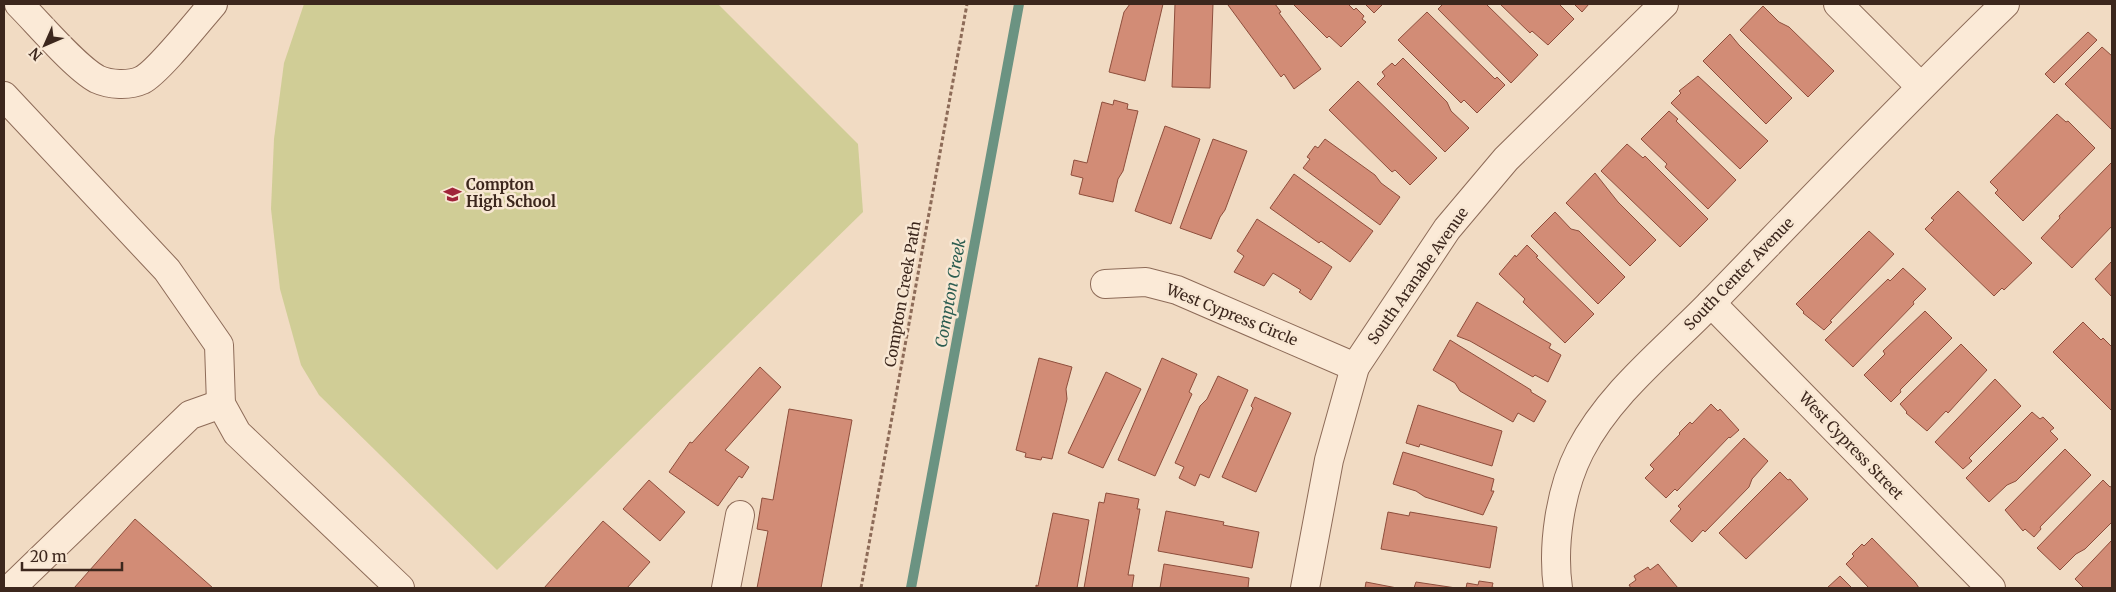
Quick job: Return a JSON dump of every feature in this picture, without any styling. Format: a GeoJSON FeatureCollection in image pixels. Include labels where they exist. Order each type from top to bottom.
{"type":"FeatureCollection","features":[{"type":"Feature","properties":{"kind":"street"},"geometry":{"type":"LineString","coordinates":[[19,4],[80,65],[97,79],[120,85],[142,80],[160,64],[213,4]]}},
{"type":"Feature","properties":{"kind":"street","name":"South Aranabe Avenue"},"geometry":{"type":"LineString","coordinates":[[1305,588],[1329,460],[1354,367],[1447,229],[1506,159],[1664,4]]}},
{"type":"Feature","properties":{"kind":"street"},"geometry":{"type":"LineString","coordinates":[[1838,4],[1920,86]]}},
{"type":"Feature","properties":{"kind":"street","name":"South Center Avenue"},"geometry":{"type":"LineString","coordinates":[[1558,588],[1554,562],[1562,502],[1580,452],[1608,407],[1920,86],[2005,4]]}},
{"type":"Feature","properties":{"kind":"street"},"geometry":{"type":"LineString","coordinates":[[4,96],[167,270],[219,345],[222,404],[237,433],[400,588]]}},
{"type":"Feature","properties":{"kind":"street","name":"West Cypress Circle"},"geometry":{"type":"LineString","coordinates":[[1105,284],[1146,282],[1177,290],[1354,367]]}},
{"type":"Feature","properties":{"kind":"street","name":"West Cypress Street"},"geometry":{"type":"LineString","coordinates":[[1711,303],[1991,588]]}},
{"type":"Feature","properties":{"kind":"street"},"geometry":{"type":"LineString","coordinates":[[13,586],[190,415],[222,404]]}},
{"type":"Feature","properties":{"kind":"street"},"geometry":{"type":"LineString","coordinates":[[726,588],[740,515]]}},
{"type":"Feature","properties":{"kind":"path","name":"Compton Creek Path"},"geometry":{"type":"LineString","coordinates":[[861,588],[967,4]]}},
{"type":"Feature","properties":{"kind":"shaded area"},"geometry":{"type":"Polygon","coordinates":[[[304,4],[718,4],[858,144],[863,212],[497,570],[319,395],[301,365],[280,289],[271,209],[274,139],[284,63],[304,4]]]}},
{"type":"Feature","properties":{"kind":"building"},"geometry":{"type":"Polygon","coordinates":[[[1130,4],[1163,4],[1145,81],[1109,72],[1124,12],[1130,4]]]}},
{"type":"Feature","properties":{"kind":"building"},"geometry":{"type":"Polygon","coordinates":[[[1175,4],[1213,4],[1210,88],[1172,87],[1175,4]]]}},
{"type":"Feature","properties":{"kind":"building"},"geometry":{"type":"Polygon","coordinates":[[[1275,4],[1281,12],[1279,13],[1321,69],[1294,89],[1284,74],[1281,77],[1228,5],[1275,4]]]}},
{"type":"Feature","properties":{"kind":"building"},"geometry":{"type":"Polygon","coordinates":[[[1293,4],[1348,4],[1354,10],[1356,8],[1364,16],[1362,19],[1366,22],[1341,47],[1329,36],[1327,38],[1293,4]]]}},
{"type":"Feature","properties":{"kind":"building"},"geometry":{"type":"Polygon","coordinates":[[[1365,4],[1383,4],[1374,13],[1365,4]]]}},
{"type":"Feature","properties":{"kind":"building"},"geometry":{"type":"Polygon","coordinates":[[[1443,4],[1486,4],[1538,55],[1511,83],[1438,9],[1443,4]]]}},
{"type":"Feature","properties":{"kind":"building"},"geometry":{"type":"Polygon","coordinates":[[[1500,4],[1559,4],[1574,19],[1548,45],[1532,31],[1530,33],[1500,4]]]}},
{"type":"Feature","properties":{"kind":"building"},"geometry":{"type":"Polygon","coordinates":[[[1574,4],[1589,4],[1582,12],[1574,4]]]}},
{"type":"Feature","properties":{"kind":"building"},"geometry":{"type":"Polygon","coordinates":[[[1763,6],[1779,22],[1789,27],[1834,71],[1808,97],[1740,30],[1763,6]]]}},
{"type":"Feature","properties":{"kind":"building"},"geometry":{"type":"Polygon","coordinates":[[[1427,12],[1495,79],[1497,77],[1505,85],[1477,113],[1464,100],[1461,103],[1398,40],[1427,12]]]}},
{"type":"Feature","properties":{"kind":"building"},"geometry":{"type":"Polygon","coordinates":[[[2088,32],[2097,40],[2054,83],[2045,74],[2088,32]]]}},
{"type":"Feature","properties":{"kind":"building"},"geometry":{"type":"Polygon","coordinates":[[[1730,34],[1792,98],[1766,124],[1703,61],[1730,34]]]}},
{"type":"Feature","properties":{"kind":"building"},"geometry":{"type":"Polygon","coordinates":[[[2102,47],[2112,56],[2112,130],[2065,84],[2102,47]]]}},
{"type":"Feature","properties":{"kind":"building"},"geometry":{"type":"Polygon","coordinates":[[[1403,58],[1447,102],[1451,111],[1469,128],[1445,152],[1377,84],[1385,76],[1382,72],[1392,63],[1395,66],[1403,58]]]}},
{"type":"Feature","properties":{"kind":"building"},"geometry":{"type":"Polygon","coordinates":[[[1698,76],[1768,141],[1740,169],[1671,103],[1681,93],[1679,91],[1698,76]]]}},
{"type":"Feature","properties":{"kind":"building"},"geometry":{"type":"Polygon","coordinates":[[[1358,81],[1437,158],[1410,185],[1395,170],[1392,172],[1329,110],[1358,81]]]}},
{"type":"Feature","properties":{"kind":"building"},"geometry":{"type":"Polygon","coordinates":[[[1114,100],[1128,104],[1127,109],[1138,111],[1113,202],[1079,194],[1083,178],[1071,175],[1074,160],[1087,163],[1102,102],[1113,105],[1114,100]]]}},
{"type":"Feature","properties":{"kind":"building"},"geometry":{"type":"Polygon","coordinates":[[[1669,111],[1678,119],[1676,121],[1736,180],[1708,209],[1665,167],[1667,164],[1641,139],[1669,111]]]}},
{"type":"Feature","properties":{"kind":"building"},"geometry":{"type":"Polygon","coordinates":[[[2057,114],[2066,122],[2068,121],[2095,148],[2023,221],[1995,193],[1998,190],[1990,182],[2057,114]]]}},
{"type":"Feature","properties":{"kind":"building"},"geometry":{"type":"Polygon","coordinates":[[[1165,126],[1200,139],[1171,224],[1135,211],[1165,126]]]}},
{"type":"Feature","properties":{"kind":"building"},"geometry":{"type":"Polygon","coordinates":[[[1213,139],[1247,151],[1225,210],[1211,239],[1180,228],[1213,139]]]}},
{"type":"Feature","properties":{"kind":"building"},"geometry":{"type":"Polygon","coordinates":[[[1325,139],[1375,175],[1381,183],[1400,197],[1380,225],[1303,168],[1310,159],[1307,157],[1315,146],[1318,148],[1325,139]]]}},
{"type":"Feature","properties":{"kind":"building"},"geometry":{"type":"Polygon","coordinates":[[[1627,144],[1643,158],[1645,156],[1708,219],[1680,247],[1601,171],[1627,144]]]}},
{"type":"Feature","properties":{"kind":"building"},"geometry":{"type":"Polygon","coordinates":[[[2112,162],[2112,226],[2072,268],[2041,238],[2060,218],[2059,216],[2112,162]]]}},
{"type":"Feature","properties":{"kind":"building"},"geometry":{"type":"Polygon","coordinates":[[[1595,173],[1618,202],[1656,240],[1630,266],[1566,203],[1595,173]]]}},
{"type":"Feature","properties":{"kind":"building"},"geometry":{"type":"Polygon","coordinates":[[[1294,174],[1373,231],[1350,262],[1321,241],[1319,243],[1270,208],[1294,174]]]}},
{"type":"Feature","properties":{"kind":"building"},"geometry":{"type":"Polygon","coordinates":[[[1958,191],[2032,263],[2004,290],[2002,288],[1994,296],[1925,229],[1934,220],[1931,218],[1958,191]]]}},
{"type":"Feature","properties":{"kind":"building"},"geometry":{"type":"Polygon","coordinates":[[[1555,212],[1571,229],[1579,231],[1625,277],[1598,304],[1531,236],[1555,212]]]}},
{"type":"Feature","properties":{"kind":"building"},"geometry":{"type":"Polygon","coordinates":[[[1257,219],[1332,267],[1311,300],[1299,292],[1301,290],[1273,273],[1264,286],[1234,272],[1244,256],[1237,251],[1257,219]]]}},
{"type":"Feature","properties":{"kind":"building"},"geometry":{"type":"Polygon","coordinates":[[[1869,231],[1894,254],[1830,321],[1832,322],[1824,330],[1803,313],[1796,304],[1869,231]]]}},
{"type":"Feature","properties":{"kind":"building"},"geometry":{"type":"Polygon","coordinates":[[[1527,245],[1538,256],[1536,257],[1594,314],[1565,343],[1523,302],[1525,299],[1499,274],[1515,255],[1516,257],[1527,245]]]}},
{"type":"Feature","properties":{"kind":"building"},"geometry":{"type":"Polygon","coordinates":[[[2112,261],[2112,297],[2095,279],[2112,261]]]}},
{"type":"Feature","properties":{"kind":"building"},"geometry":{"type":"Polygon","coordinates":[[[1903,268],[1926,289],[1853,367],[1825,340],[1888,279],[1890,281],[1903,268]]]}},
{"type":"Feature","properties":{"kind":"building"},"geometry":{"type":"Polygon","coordinates":[[[1477,302],[1551,344],[1549,348],[1561,355],[1548,382],[1535,375],[1533,377],[1470,341],[1457,336],[1477,302]]]}},
{"type":"Feature","properties":{"kind":"building"},"geometry":{"type":"Polygon","coordinates":[[[1925,311],[1952,338],[1900,390],[1901,392],[1891,402],[1864,375],[1885,354],[1883,351],[1925,311]]]}},
{"type":"Feature","properties":{"kind":"building"},"geometry":{"type":"Polygon","coordinates":[[[2083,322],[2101,340],[2103,338],[2112,347],[2112,411],[2053,352],[2083,322]]]}},
{"type":"Feature","properties":{"kind":"building"},"geometry":{"type":"Polygon","coordinates":[[[1450,340],[1546,401],[1534,422],[1518,413],[1513,422],[1460,391],[1455,383],[1433,370],[1450,340]]]}},
{"type":"Feature","properties":{"kind":"building"},"geometry":{"type":"Polygon","coordinates":[[[1961,344],[1987,370],[1948,413],[1946,411],[1927,431],[1906,413],[1900,404],[1961,344]]]}},
{"type":"Feature","properties":{"kind":"building"},"geometry":{"type":"Polygon","coordinates":[[[1039,358],[1072,367],[1066,389],[1067,399],[1052,459],[1042,457],[1041,460],[1025,457],[1026,453],[1016,450],[1039,358]]]}},
{"type":"Feature","properties":{"kind":"building"},"geometry":{"type":"Polygon","coordinates":[[[1162,358],[1197,374],[1189,392],[1192,394],[1155,476],[1118,460],[1162,358]]]}},
{"type":"Feature","properties":{"kind":"building"},"geometry":{"type":"Polygon","coordinates":[[[760,367],[781,387],[725,450],[749,467],[742,478],[739,476],[718,506],[669,472],[690,442],[692,443],[760,367]]]}},
{"type":"Feature","properties":{"kind":"building"},"geometry":{"type":"Polygon","coordinates":[[[1106,372],[1141,389],[1103,468],[1068,453],[1106,372]]]}},
{"type":"Feature","properties":{"kind":"building"},"geometry":{"type":"Polygon","coordinates":[[[1218,376],[1248,390],[1209,478],[1200,474],[1195,486],[1179,478],[1184,467],[1175,463],[1200,406],[1207,399],[1218,376]]]}},
{"type":"Feature","properties":{"kind":"building"},"geometry":{"type":"Polygon","coordinates":[[[1995,379],[2021,406],[1969,458],[1972,461],[1963,469],[1935,442],[1995,379]]]}},
{"type":"Feature","properties":{"kind":"building"},"geometry":{"type":"Polygon","coordinates":[[[1255,397],[1291,413],[1256,492],[1222,477],[1253,408],[1251,406],[1255,397]]]}},
{"type":"Feature","properties":{"kind":"building"},"geometry":{"type":"Polygon","coordinates":[[[1711,404],[1718,411],[1720,409],[1739,430],[1729,437],[1677,491],[1675,489],[1666,498],[1645,478],[1654,469],[1650,465],[1690,422],[1692,424],[1711,404]]]}},
{"type":"Feature","properties":{"kind":"building"},"geometry":{"type":"Polygon","coordinates":[[[1418,405],[1502,431],[1492,466],[1420,444],[1419,447],[1406,443],[1418,405]]]}},
{"type":"Feature","properties":{"kind":"building"},"geometry":{"type":"Polygon","coordinates":[[[789,409],[852,420],[821,588],[757,588],[768,531],[757,529],[762,498],[773,500],[789,409]]]}},
{"type":"Feature","properties":{"kind":"building"},"geometry":{"type":"Polygon","coordinates":[[[2032,412],[2040,419],[2043,417],[2054,428],[2050,431],[2058,439],[2016,481],[2007,485],[1989,502],[1966,478],[2032,412]]]}},
{"type":"Feature","properties":{"kind":"building"},"geometry":{"type":"Polygon","coordinates":[[[1744,438],[1768,461],[1752,479],[1749,487],[1705,532],[1703,530],[1692,542],[1670,521],[1681,509],[1678,506],[1744,438]]]}},
{"type":"Feature","properties":{"kind":"building"},"geometry":{"type":"Polygon","coordinates":[[[2065,449],[2091,475],[2040,527],[2041,529],[2034,537],[2025,529],[2023,531],[2005,510],[2065,449]]]}},
{"type":"Feature","properties":{"kind":"building"},"geometry":{"type":"Polygon","coordinates":[[[1403,452],[1494,479],[1491,491],[1494,491],[1483,515],[1425,497],[1416,491],[1393,484],[1403,452]]]}},
{"type":"Feature","properties":{"kind":"building"},"geometry":{"type":"Polygon","coordinates":[[[1780,472],[1788,480],[1790,479],[1808,499],[1746,559],[1719,533],[1780,472]]]}},
{"type":"Feature","properties":{"kind":"building"},"geometry":{"type":"Polygon","coordinates":[[[649,480],[685,512],[660,541],[623,509],[649,480]]]}},
{"type":"Feature","properties":{"kind":"building"},"geometry":{"type":"Polygon","coordinates":[[[2103,480],[2110,487],[2112,486],[2112,522],[2085,549],[2076,554],[2060,570],[2037,548],[2103,480]]]}},
{"type":"Feature","properties":{"kind":"building"},"geometry":{"type":"Polygon","coordinates":[[[1106,493],[1139,499],[1137,509],[1140,509],[1128,575],[1134,575],[1132,588],[1084,588],[1099,502],[1104,503],[1106,493]]]}},
{"type":"Feature","properties":{"kind":"building"},"geometry":{"type":"Polygon","coordinates":[[[1166,511],[1224,522],[1223,525],[1259,532],[1252,568],[1158,551],[1166,511]]]}},
{"type":"Feature","properties":{"kind":"building"},"geometry":{"type":"Polygon","coordinates":[[[1388,512],[1409,516],[1410,512],[1497,527],[1490,568],[1381,549],[1388,512]]]}},
{"type":"Feature","properties":{"kind":"building"},"geometry":{"type":"Polygon","coordinates":[[[1053,513],[1089,520],[1077,588],[1036,588],[1036,585],[1038,586],[1053,513]]]}},
{"type":"Feature","properties":{"kind":"building"},"geometry":{"type":"Polygon","coordinates":[[[135,519],[213,588],[74,588],[135,519]]]}},
{"type":"Feature","properties":{"kind":"building"},"geometry":{"type":"Polygon","coordinates":[[[603,521],[650,562],[627,588],[544,588],[603,521]]]}},
{"type":"Feature","properties":{"kind":"building"},"geometry":{"type":"Polygon","coordinates":[[[1872,538],[1919,588],[1869,588],[1846,564],[1854,556],[1852,554],[1862,544],[1864,546],[1872,538]]]}},
{"type":"Feature","properties":{"kind":"building"},"geometry":{"type":"Polygon","coordinates":[[[2112,540],[2112,588],[2084,588],[2075,579],[2112,540]]]}},
{"type":"Feature","properties":{"kind":"building"},"geometry":{"type":"Polygon","coordinates":[[[1164,564],[1249,578],[1248,588],[1160,588],[1164,564]]]}},
{"type":"Feature","properties":{"kind":"building"},"geometry":{"type":"Polygon","coordinates":[[[1658,564],[1678,588],[1631,588],[1629,585],[1636,580],[1634,576],[1648,567],[1650,570],[1658,564]]]}},
{"type":"Feature","properties":{"kind":"building"},"geometry":{"type":"Polygon","coordinates":[[[1840,576],[1852,588],[1827,588],[1840,576]]]}},
{"type":"Feature","properties":{"kind":"building"},"geometry":{"type":"Polygon","coordinates":[[[1479,581],[1493,583],[1492,587],[1496,588],[1466,588],[1467,583],[1478,585],[1479,581]]]}},
{"type":"Feature","properties":{"kind":"building"},"geometry":{"type":"Polygon","coordinates":[[[1366,582],[1397,588],[1365,588],[1366,582]]]}},
{"type":"Feature","properties":{"kind":"building"},"geometry":{"type":"Polygon","coordinates":[[[1416,582],[1456,588],[1414,588],[1416,582]]]}},
{"type":"Feature","properties":{"kind":"waterway","name":"Compton Creek"},"geometry":{"type":"LineString","coordinates":[[911,588],[1019,4]]}},
{"type":"Feature","properties":{"kind":"place","name":"Compton High School"},"geometry":{"type":"Point","coordinates":[452,194]}}]}
